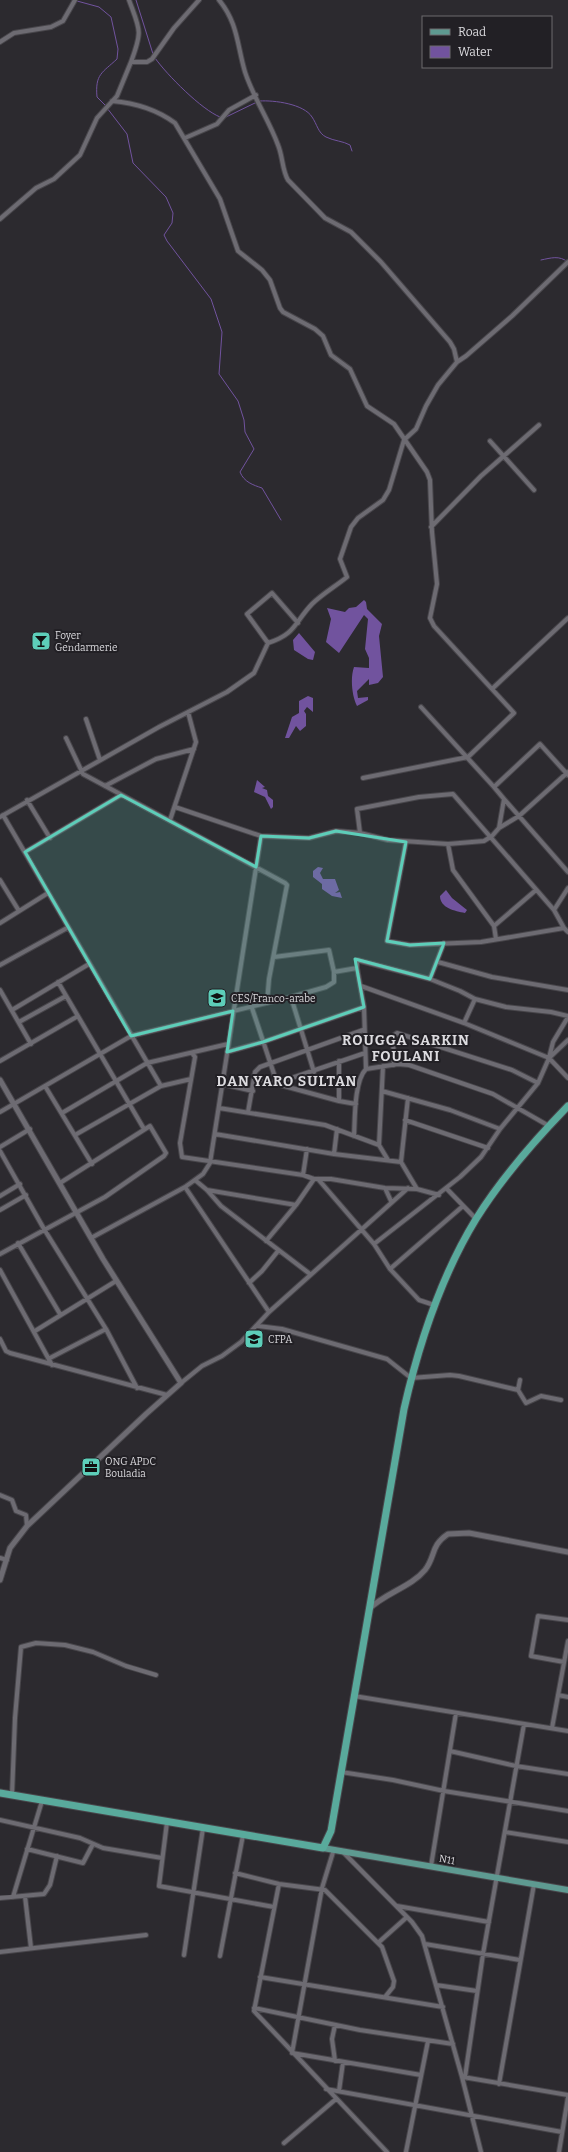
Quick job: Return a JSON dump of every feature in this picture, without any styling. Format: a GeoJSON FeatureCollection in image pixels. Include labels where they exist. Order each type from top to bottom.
{"type":"FeatureCollection","features":[{"type":"Feature","properties":{"kind":"highway"},"geometry":{"type":"LineString","coordinates":[[0,1793],[323,1848],[331,1831],[397,1443],[411,1378],[434,1305],[450,1269],[476,1219],[506,1176],[568,1106]]}},
{"type":"Feature","properties":{"kind":"main road","name":"N11"},"geometry":{"type":"LineString","coordinates":[[323,1848],[568,1890]]}},
{"type":"Feature","properties":{"kind":"street"},"geometry":{"type":"LineString","coordinates":[[0,42],[14,33],[50,27],[63,21],[75,0]]}},
{"type":"Feature","properties":{"kind":"street"},"geometry":{"type":"LineString","coordinates":[[0,219],[36,188],[54,179],[71,165],[80,155],[97,118],[112,101],[126,79],[139,40],[139,27],[129,0]]}},
{"type":"Feature","properties":{"kind":"street"},"geometry":{"type":"LineString","coordinates":[[132,62],[147,62],[152,59],[174,28],[199,0]]}},
{"type":"Feature","properties":{"kind":"street"},"geometry":{"type":"LineString","coordinates":[[219,0],[234,27],[240,44],[245,72],[278,146],[284,174],[324,218],[351,232],[381,262],[450,342],[454,349],[457,362]]}},
{"type":"Feature","properties":{"kind":"street"},"geometry":{"type":"LineString","coordinates":[[185,138],[217,124],[229,110],[256,95]]}},
{"type":"Feature","properties":{"kind":"street"},"geometry":{"type":"LineString","coordinates":[[112,101],[141,105],[175,123],[220,199],[238,251],[262,270],[270,280],[280,308],[283,312],[315,329],[323,336],[331,355],[350,369],[367,406],[394,424],[427,472],[430,480],[431,527],[437,584],[430,618],[434,626],[493,688],[514,713],[468,757],[363,778]]}},
{"type":"Feature","properties":{"kind":"street"},"geometry":{"type":"LineString","coordinates":[[161,1086],[67,928],[25,852],[1,816],[27,800],[227,692],[254,673],[268,643],[280,639],[292,631],[314,603],[347,577],[340,559],[351,527],[358,518],[383,500],[388,490],[404,440],[416,430],[426,406],[435,390],[457,362],[512,316],[568,262]]}},
{"type":"Feature","properties":{"kind":"street"},"geometry":{"type":"LineString","coordinates":[[431,527],[481,476],[540,425]]}},
{"type":"Feature","properties":{"kind":"street"},"geometry":{"type":"LineString","coordinates":[[490,441],[534,490]]}},
{"type":"Feature","properties":{"kind":"street"},"geometry":{"type":"LineString","coordinates":[[268,643],[247,614],[272,593],[298,622]]}},
{"type":"Feature","properties":{"kind":"street"},"geometry":{"type":"LineString","coordinates":[[493,688],[568,618]]}},
{"type":"Feature","properties":{"kind":"street"},"geometry":{"type":"LineString","coordinates":[[421,706],[468,757],[568,872]]}},
{"type":"Feature","properties":{"kind":"street"},"geometry":{"type":"LineString","coordinates":[[170,820],[196,742],[188,712]]}},
{"type":"Feature","properties":{"kind":"street"},"geometry":{"type":"LineString","coordinates":[[86,719],[100,760]]}},
{"type":"Feature","properties":{"kind":"street"},"geometry":{"type":"LineString","coordinates":[[66,738],[81,771],[121,795],[285,883],[286,886],[267,1003]]}},
{"type":"Feature","properties":{"kind":"street"},"geometry":{"type":"LineString","coordinates":[[175,807],[261,836],[298,838],[336,831],[406,842],[448,844],[484,841],[499,828],[519,816],[567,773],[540,744],[494,787]]}},
{"type":"Feature","properties":{"kind":"street"},"geometry":{"type":"LineString","coordinates":[[105,786],[156,759],[194,749]]}},
{"type":"Feature","properties":{"kind":"street"},"geometry":{"type":"LineString","coordinates":[[360,834],[356,809],[419,797],[452,794],[554,910],[564,928],[568,932]]}},
{"type":"Feature","properties":{"kind":"street"},"geometry":{"type":"LineString","coordinates":[[25,852],[121,795]]}},
{"type":"Feature","properties":{"kind":"street"},"geometry":{"type":"LineString","coordinates":[[499,828],[504,799]]}},
{"type":"Feature","properties":{"kind":"street"},"geometry":{"type":"LineString","coordinates":[[27,800],[50,838]]}},
{"type":"Feature","properties":{"kind":"street"},"geometry":{"type":"LineString","coordinates":[[91,1238],[185,1187],[206,1171],[210,1163],[261,836]]}},
{"type":"Feature","properties":{"kind":"street"},"geometry":{"type":"LineString","coordinates":[[406,842],[387,941],[410,944],[482,942],[564,928]]}},
{"type":"Feature","properties":{"kind":"street"},"geometry":{"type":"LineString","coordinates":[[448,844],[453,870],[494,926],[496,939]]}},
{"type":"Feature","properties":{"kind":"street"},"geometry":{"type":"LineString","coordinates":[[0,880],[19,911]]}},
{"type":"Feature","properties":{"kind":"street"},"geometry":{"type":"LineString","coordinates":[[554,910],[568,888]]}},
{"type":"Feature","properties":{"kind":"street"},"geometry":{"type":"LineString","coordinates":[[494,926],[536,890]]}},
{"type":"Feature","properties":{"kind":"street"},"geometry":{"type":"LineString","coordinates":[[0,923],[48,893]]}},
{"type":"Feature","properties":{"kind":"street"},"geometry":{"type":"LineString","coordinates":[[0,965],[67,928]]}},
{"type":"Feature","properties":{"kind":"street"},"geometry":{"type":"LineString","coordinates":[[430,979],[438,962],[444,943]]}},
{"type":"Feature","properties":{"kind":"street"},"geometry":{"type":"LineString","coordinates":[[0,1112],[131,1036],[233,1011],[252,1008],[333,983],[334,972],[329,950],[274,957]]}},
{"type":"Feature","properties":{"kind":"street"},"geometry":{"type":"LineString","coordinates":[[354,1136],[356,1104],[361,1076],[366,1069],[366,1053],[363,1030],[364,1007],[357,960],[430,979],[460,991],[474,1000],[506,1007],[551,1012],[568,1017],[553,1042],[549,1058],[538,1083],[516,1108],[488,1148],[472,1167],[439,1195],[374,1244]]}},
{"type":"Feature","properties":{"kind":"street"},"geometry":{"type":"LineString","coordinates":[[438,962],[492,977],[568,990]]}},
{"type":"Feature","properties":{"kind":"street"},"geometry":{"type":"LineString","coordinates":[[12,1010],[89,964]]}},
{"type":"Feature","properties":{"kind":"street"},"geometry":{"type":"LineString","coordinates":[[334,972],[357,968]]}},
{"type":"Feature","properties":{"kind":"street"},"geometry":{"type":"LineString","coordinates":[[58,982],[98,1054],[144,1129]]}},
{"type":"Feature","properties":{"kind":"street"},"geometry":{"type":"LineString","coordinates":[[361,986],[464,1022],[549,1058],[568,1078]]}},
{"type":"Feature","properties":{"kind":"street"},"geometry":{"type":"LineString","coordinates":[[0,990],[31,1044]]}},
{"type":"Feature","properties":{"kind":"street"},"geometry":{"type":"LineString","coordinates":[[19,1022],[66,996]]}},
{"type":"Feature","properties":{"kind":"street"},"geometry":{"type":"LineString","coordinates":[[291,997],[314,1072]]}},
{"type":"Feature","properties":{"kind":"street"},"geometry":{"type":"LineString","coordinates":[[464,1022],[474,1000]]}},
{"type":"Feature","properties":{"kind":"street"},"geometry":{"type":"LineString","coordinates":[[227,1052],[263,1042],[364,1007]]}},
{"type":"Feature","properties":{"kind":"street"},"geometry":{"type":"LineString","coordinates":[[252,1008],[276,1084]]}},
{"type":"Feature","properties":{"kind":"street"},"geometry":{"type":"LineString","coordinates":[[0,1062],[78,1016]]}},
{"type":"Feature","properties":{"kind":"street"},"geometry":{"type":"LineString","coordinates":[[248,1112],[253,1092],[255,1072],[260,1067],[363,1030]]}},
{"type":"Feature","properties":{"kind":"street"},"geometry":{"type":"LineString","coordinates":[[394,1065],[394,1036],[397,1033],[512,1070],[538,1083]]}},
{"type":"Feature","properties":{"kind":"street"},"geometry":{"type":"LineString","coordinates":[[549,1058],[568,1040]]}},
{"type":"Feature","properties":{"kind":"street"},"geometry":{"type":"LineString","coordinates":[[62,1112],[147,1063],[228,1044]]}},
{"type":"Feature","properties":{"kind":"street"},"geometry":{"type":"LineString","coordinates":[[192,1053],[195,1056],[180,1149],[182,1157],[210,1163],[303,1175],[316,1179],[385,1188],[416,1188],[439,1195]]}},
{"type":"Feature","properties":{"kind":"street"},"geometry":{"type":"LineString","coordinates":[[276,1084],[314,1072],[339,1061],[366,1053]]}},
{"type":"Feature","properties":{"kind":"street"},"geometry":{"type":"LineString","coordinates":[[339,1061],[339,1101]]}},
{"type":"Feature","properties":{"kind":"street"},"geometry":{"type":"LineString","coordinates":[[366,1069],[383,1066],[409,1065],[493,1094],[549,1126]]}},
{"type":"Feature","properties":{"kind":"street"},"geometry":{"type":"LineString","coordinates":[[383,1066],[379,1145],[388,1160]]}},
{"type":"Feature","properties":{"kind":"street"},"geometry":{"type":"LineString","coordinates":[[254,1078],[339,1101],[356,1104]]}},
{"type":"Feature","properties":{"kind":"street"},"geometry":{"type":"LineString","coordinates":[[76,1136],[161,1086],[191,1079]]}},
{"type":"Feature","properties":{"kind":"street"},"geometry":{"type":"LineString","coordinates":[[0,1080],[30,1129],[116,1281],[181,1383]]}},
{"type":"Feature","properties":{"kind":"street"},"geometry":{"type":"LineString","coordinates":[[222,1084],[253,1092]]}},
{"type":"Feature","properties":{"kind":"street"},"geometry":{"type":"LineString","coordinates":[[45,1086],[92,1164]]}},
{"type":"Feature","properties":{"kind":"street"},"geometry":{"type":"LineString","coordinates":[[382,1091],[450,1110],[500,1129]]}},
{"type":"Feature","properties":{"kind":"street"},"geometry":{"type":"LineString","coordinates":[[408,1098],[401,1162],[416,1188]]}},
{"type":"Feature","properties":{"kind":"street"},"geometry":{"type":"LineString","coordinates":[[219,1108],[325,1125],[379,1145]]}},
{"type":"Feature","properties":{"kind":"street"},"geometry":{"type":"LineString","coordinates":[[405,1120],[488,1148]]}},
{"type":"Feature","properties":{"kind":"street"},"geometry":{"type":"LineString","coordinates":[[0,1254],[105,1197],[165,1156],[166,1151],[150,1126],[60,1183]]}},
{"type":"Feature","properties":{"kind":"street"},"geometry":{"type":"LineString","coordinates":[[0,1147],[30,1129]]}},
{"type":"Feature","properties":{"kind":"street"},"geometry":{"type":"LineString","coordinates":[[334,1154],[337,1129]]}},
{"type":"Feature","properties":{"kind":"street"},"geometry":{"type":"LineString","coordinates":[[215,1134],[334,1154],[401,1162]]}},
{"type":"Feature","properties":{"kind":"street"},"geometry":{"type":"LineString","coordinates":[[303,1175],[307,1149]]}},
{"type":"Feature","properties":{"kind":"street"},"geometry":{"type":"LineString","coordinates":[[0,1150],[44,1229],[106,1329],[137,1388]]}},
{"type":"Feature","properties":{"kind":"street"},"geometry":{"type":"LineString","coordinates":[[266,1241],[316,1179]]}},
{"type":"Feature","properties":{"kind":"street"},"geometry":{"type":"LineString","coordinates":[[316,1179],[374,1244],[390,1269],[419,1300],[434,1305]]}},
{"type":"Feature","properties":{"kind":"street"},"geometry":{"type":"LineString","coordinates":[[195,1180],[207,1190],[221,1206],[310,1274]]}},
{"type":"Feature","properties":{"kind":"street"},"geometry":{"type":"LineString","coordinates":[[0,1196],[20,1184]]}},
{"type":"Feature","properties":{"kind":"street"},"geometry":{"type":"LineString","coordinates":[[185,1187],[269,1312]]}},
{"type":"Feature","properties":{"kind":"street"},"geometry":{"type":"LineString","coordinates":[[385,1188],[392,1201]]}},
{"type":"Feature","properties":{"kind":"street"},"geometry":{"type":"LineString","coordinates":[[0,1580],[13,1543],[27,1526],[181,1383],[202,1366],[222,1356],[241,1342],[258,1326],[269,1312],[310,1274],[408,1188]]}},
{"type":"Feature","properties":{"kind":"street"},"geometry":{"type":"LineString","coordinates":[[446,1189],[476,1219]]}},
{"type":"Feature","properties":{"kind":"street"},"geometry":{"type":"LineString","coordinates":[[207,1190],[296,1205]]}},
{"type":"Feature","properties":{"kind":"street"},"geometry":{"type":"LineString","coordinates":[[0,1210],[26,1195]]}},
{"type":"Feature","properties":{"kind":"street"},"geometry":{"type":"LineString","coordinates":[[390,1269],[463,1206]]}},
{"type":"Feature","properties":{"kind":"street"},"geometry":{"type":"LineString","coordinates":[[18,1243],[60,1314]]}},
{"type":"Feature","properties":{"kind":"street"},"geometry":{"type":"LineString","coordinates":[[249,1283],[262,1271],[278,1251]]}},
{"type":"Feature","properties":{"kind":"street"},"geometry":{"type":"LineString","coordinates":[[0,1270],[35,1330],[50,1358],[52,1365]]}},
{"type":"Feature","properties":{"kind":"street"},"geometry":{"type":"LineString","coordinates":[[35,1330],[60,1314],[87,1300],[116,1281]]}},
{"type":"Feature","properties":{"kind":"street"},"geometry":{"type":"LineString","coordinates":[[258,1326],[282,1329],[387,1358],[411,1378],[450,1375],[518,1390]]}},
{"type":"Feature","properties":{"kind":"street"},"geometry":{"type":"LineString","coordinates":[[50,1358],[106,1329]]}},
{"type":"Feature","properties":{"kind":"street"},"geometry":{"type":"LineString","coordinates":[[0,1339],[8,1352],[137,1388],[168,1395]]}},
{"type":"Feature","properties":{"kind":"street"},"geometry":{"type":"LineString","coordinates":[[520,1380],[518,1390],[526,1404],[541,1396],[561,1400]]}},
{"type":"Feature","properties":{"kind":"street"},"geometry":{"type":"LineString","coordinates":[[0,1495],[12,1500],[16,1510],[26,1515],[27,1526]]}},
{"type":"Feature","properties":{"kind":"street"},"geometry":{"type":"LineString","coordinates":[[369,1610],[382,1599],[421,1574],[429,1565],[435,1546],[448,1534],[469,1533],[568,1552]]}},
{"type":"Feature","properties":{"kind":"street"},"geometry":{"type":"LineString","coordinates":[[0,1558],[7,1560]]}},
{"type":"Feature","properties":{"kind":"street"},"geometry":{"type":"LineString","coordinates":[[564,1662],[532,1656],[538,1616],[568,1620]]}},
{"type":"Feature","properties":{"kind":"street"},"geometry":{"type":"LineString","coordinates":[[552,1728],[568,1641]]}},
{"type":"Feature","properties":{"kind":"street"},"geometry":{"type":"LineString","coordinates":[[12,1796],[15,1718],[21,1647],[29,1644],[43,1643],[66,1645],[93,1652],[126,1666],[156,1675]]}},
{"type":"Feature","properties":{"kind":"street"},"geometry":{"type":"LineString","coordinates":[[558,1695],[568,1697]]}},
{"type":"Feature","properties":{"kind":"street"},"geometry":{"type":"LineString","coordinates":[[354,1696],[568,1731]]}},
{"type":"Feature","properties":{"kind":"street"},"geometry":{"type":"LineString","coordinates":[[431,1866],[456,1713]]}},
{"type":"Feature","properties":{"kind":"street"},"geometry":{"type":"LineString","coordinates":[[463,2077],[483,1954],[524,1724]]}},
{"type":"Feature","properties":{"kind":"street"},"geometry":{"type":"LineString","coordinates":[[450,1752],[516,1766],[568,1774]]}},
{"type":"Feature","properties":{"kind":"street"},"geometry":{"type":"LineString","coordinates":[[341,1772],[388,1779],[444,1791],[568,1811]]}},
{"type":"Feature","properties":{"kind":"street"},"geometry":{"type":"LineString","coordinates":[[13,1897],[42,1801]]}},
{"type":"Feature","properties":{"kind":"street"},"geometry":{"type":"LineString","coordinates":[[0,1820],[80,1838],[103,1848],[162,1858]]}},
{"type":"Feature","properties":{"kind":"street"},"geometry":{"type":"LineString","coordinates":[[167,1822],[159,1886],[274,1907]]}},
{"type":"Feature","properties":{"kind":"street"},"geometry":{"type":"LineString","coordinates":[[184,1955],[203,1828]]}},
{"type":"Feature","properties":{"kind":"street"},"geometry":{"type":"LineString","coordinates":[[505,1832],[568,1842]]}},
{"type":"Feature","properties":{"kind":"street"},"geometry":{"type":"LineString","coordinates":[[220,1956],[243,1835]]}},
{"type":"Feature","properties":{"kind":"street"},"geometry":{"type":"LineString","coordinates":[[27,1849],[83,1862],[93,1844]]}},
{"type":"Feature","properties":{"kind":"street"},"geometry":{"type":"LineString","coordinates":[[292,2053],[322,1888],[334,1849]]}},
{"type":"Feature","properties":{"kind":"street"},"geometry":{"type":"LineString","coordinates":[[342,1851],[397,1906],[419,1931],[425,1944],[463,2077],[481,2152]]}},
{"type":"Feature","properties":{"kind":"street"},"geometry":{"type":"LineString","coordinates":[[0,1898],[42,1895],[46,1892],[57,1856]]}},
{"type":"Feature","properties":{"kind":"street"},"geometry":{"type":"LineString","coordinates":[[235,1874],[279,1884],[322,1888],[379,1942],[384,1951],[394,1981],[394,1987],[385,1997]]}},
{"type":"Feature","properties":{"kind":"street"},"geometry":{"type":"LineString","coordinates":[[279,1884],[254,2008],[255,2013],[387,2152]]}},
{"type":"Feature","properties":{"kind":"street"},"geometry":{"type":"LineString","coordinates":[[499,2084],[534,1884]]}},
{"type":"Feature","properties":{"kind":"street"},"geometry":{"type":"LineString","coordinates":[[25,1896],[31,1948]]}},
{"type":"Feature","properties":{"kind":"street"},"geometry":{"type":"LineString","coordinates":[[397,1906],[489,1922]]}},
{"type":"Feature","properties":{"kind":"street"},"geometry":{"type":"LineString","coordinates":[[379,1942],[407,1917]]}},
{"type":"Feature","properties":{"kind":"street"},"geometry":{"type":"LineString","coordinates":[[0,1952],[146,1935]]}},
{"type":"Feature","properties":{"kind":"street"},"geometry":{"type":"LineString","coordinates":[[425,1944],[520,1960]]}},
{"type":"Feature","properties":{"kind":"street"},"geometry":{"type":"LineString","coordinates":[[260,1977],[443,2007]]}},
{"type":"Feature","properties":{"kind":"street"},"geometry":{"type":"LineString","coordinates":[[436,1984],[477,1991]]}},
{"type":"Feature","properties":{"kind":"street"},"geometry":{"type":"LineString","coordinates":[[254,2008],[335,2025],[453,2044]]}},
{"type":"Feature","properties":{"kind":"street"},"geometry":{"type":"LineString","coordinates":[[335,2025],[332,2039],[335,2060]]}},
{"type":"Feature","properties":{"kind":"street"},"geometry":{"type":"LineString","coordinates":[[406,2152],[428,2041]]}},
{"type":"Feature","properties":{"kind":"street"},"geometry":{"type":"LineString","coordinates":[[292,2053],[421,2075]]}},
{"type":"Feature","properties":{"kind":"street"},"geometry":{"type":"LineString","coordinates":[[339,2091],[343,2062]]}},
{"type":"Feature","properties":{"kind":"street"},"geometry":{"type":"LineString","coordinates":[[463,2077],[568,2096],[559,2152]]}},
{"type":"Feature","properties":{"kind":"street"},"geometry":{"type":"LineString","coordinates":[[326,2088],[562,2132]]}},
{"type":"Feature","properties":{"kind":"street"},"geometry":{"type":"LineString","coordinates":[[284,2143],[336,2099]]}},
{"type":"Feature","properties":{"kind":"highlighted area"},"geometry":{"type":"Polygon","coordinates":[[[121,795],[256,867],[261,836],[309,838],[336,831],[406,842],[387,941],[410,945],[444,943],[438,962],[430,979],[355,959],[364,1007],[263,1042],[227,1052],[233,1011],[131,1036],[25,852],[121,795]]]}},
{"type":"Feature","properties":{"kind":"water"},"geometry":{"type":"Polygon","coordinates":[[[364,600],[366,602],[367,609],[382,624],[379,636],[383,677],[378,683],[369,685],[369,679],[357,691],[358,698],[368,697],[368,700],[357,706],[353,692],[352,676],[354,667],[369,668],[369,658],[365,649],[368,619],[364,615],[339,653],[326,642],[331,619],[327,608],[345,612],[349,608],[356,607],[364,600]]]}},
{"type":"Feature","properties":{"kind":"water"},"geometry":{"type":"Polygon","coordinates":[[[299,633],[315,652],[313,660],[308,659],[294,650],[293,640],[299,633]]]}},
{"type":"Feature","properties":{"kind":"water"},"geometry":{"type":"Polygon","coordinates":[[[308,696],[313,698],[313,712],[307,707],[304,711],[306,714],[306,726],[300,731],[296,726],[289,738],[285,738],[292,717],[299,713],[299,701],[308,696]]]}},
{"type":"Feature","properties":{"kind":"water"},"geometry":{"type":"Polygon","coordinates":[[[257,780],[265,787],[262,788],[267,790],[268,796],[273,800],[273,807],[271,809],[265,797],[254,792],[257,780]]]}},
{"type":"Feature","properties":{"kind":"water"},"geometry":{"type":"Polygon","coordinates":[[[318,867],[323,868],[320,873],[323,879],[335,879],[339,890],[335,893],[340,892],[342,898],[332,896],[322,889],[322,884],[313,877],[313,871],[318,867]]]}},
{"type":"Feature","properties":{"kind":"water"},"geometry":{"type":"Polygon","coordinates":[[[446,890],[452,898],[467,910],[465,913],[449,908],[442,903],[440,896],[446,890]]]}},
{"type":"Feature","properties":{"kind":"waterway"},"geometry":{"type":"LineString","coordinates":[[136,0],[153,54]]}},
{"type":"Feature","properties":{"kind":"waterway"},"geometry":{"type":"LineString","coordinates":[[77,1],[99,7],[111,17],[118,49],[117,59],[104,71],[97,83],[97,97],[106,106]]}},
{"type":"Feature","properties":{"kind":"waterway"},"geometry":{"type":"LineString","coordinates":[[155,58],[185,91],[204,107],[220,117]]}},
{"type":"Feature","properties":{"kind":"waterway"},"geometry":{"type":"LineString","coordinates":[[260,101],[280,102],[302,109],[312,117],[319,131],[323,135],[350,145],[352,151]]}},
{"type":"Feature","properties":{"kind":"waterway"},"geometry":{"type":"LineString","coordinates":[[226,117],[257,102]]}},
{"type":"Feature","properties":{"kind":"waterway"},"geometry":{"type":"LineString","coordinates":[[107,108],[127,134],[133,163],[166,197],[173,213],[172,223],[164,235],[167,241],[211,299],[222,332],[219,374],[238,401],[244,420],[245,432],[254,449],[240,472],[246,481],[262,488],[281,520]]}},
{"type":"Feature","properties":{"kind":"waterway"},"geometry":{"type":"LineString","coordinates":[[541,260],[561,258],[568,262]]}},
{"type":"Feature","properties":{"kind":"place","name":"Foyer Gendarmerie"},"geometry":{"type":"Point","coordinates":[41,641]}},
{"type":"Feature","properties":{"kind":"place","name":"CES/Franco-arabe"},"geometry":{"type":"Point","coordinates":[217,998]}},
{"type":"Feature","properties":{"kind":"place","name":"CFPA"},"geometry":{"type":"Point","coordinates":[254,1339]}},
{"type":"Feature","properties":{"kind":"place","name":"ONG APDC Bouladia"},"geometry":{"type":"Point","coordinates":[91,1467]}},
{"type":"Feature","properties":{"kind":"district","name":"ROUGGA SARKIN FOULANI"},"geometry":{"type":"Point","coordinates":[406,1048]}},
{"type":"Feature","properties":{"kind":"district","name":"DAN YARO SULTAN"},"geometry":{"type":"Point","coordinates":[287,1081]}}]}
